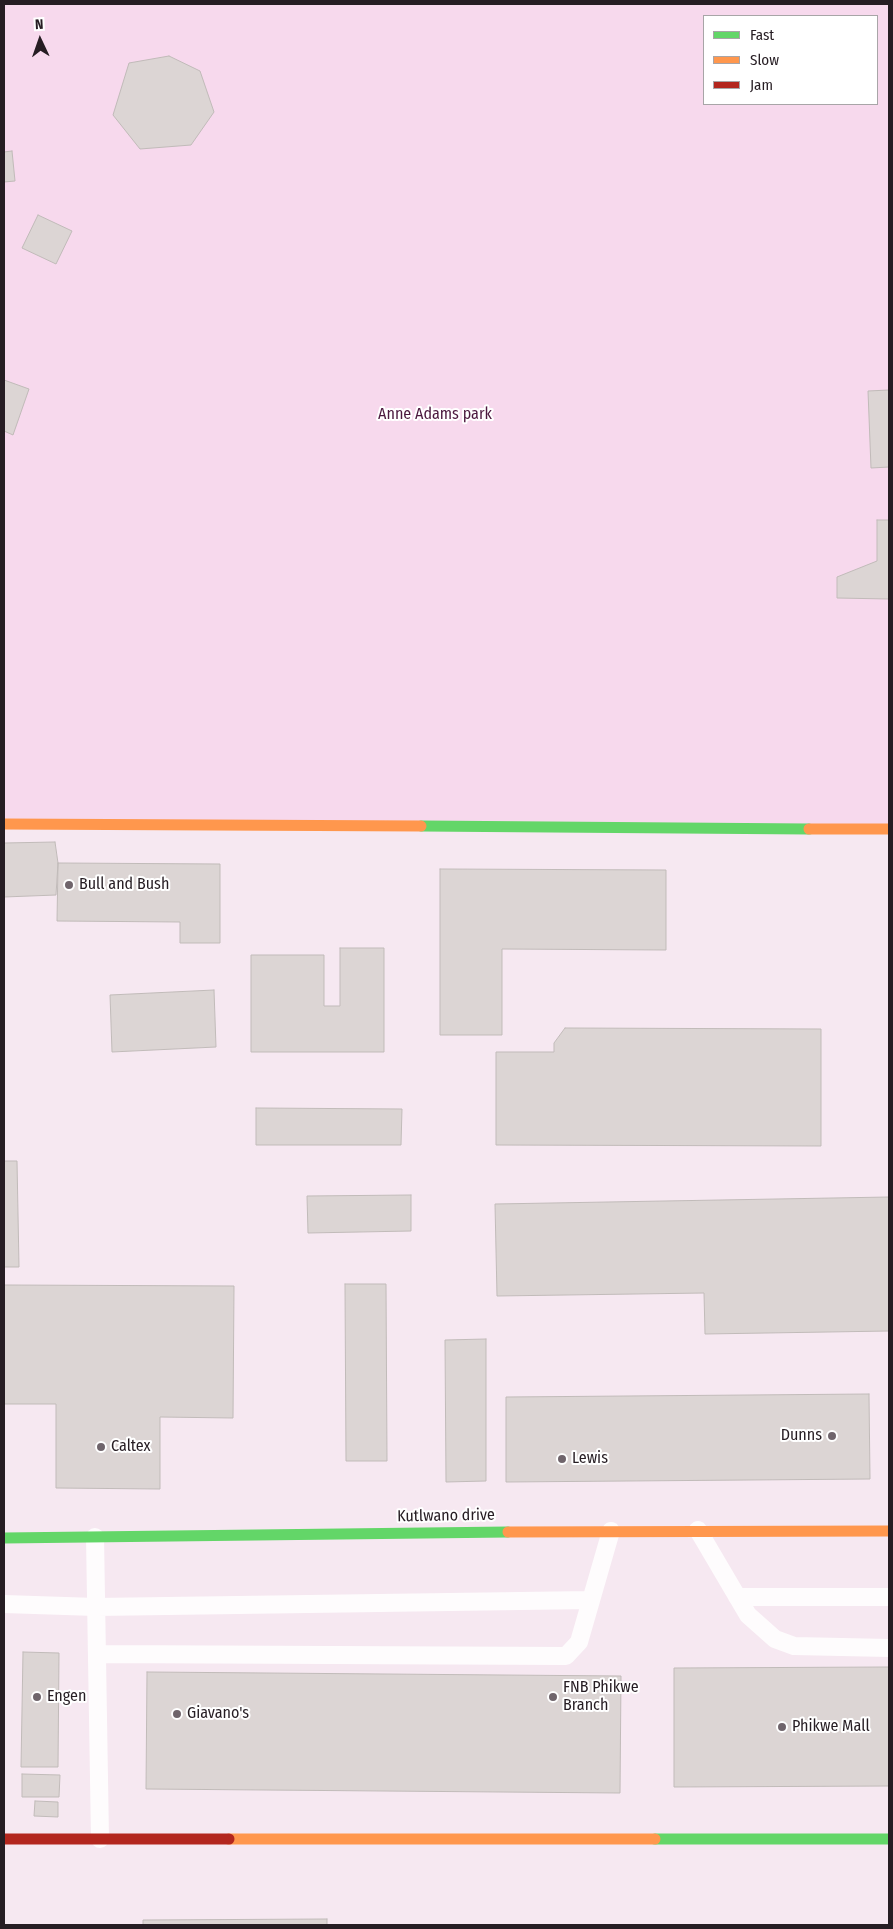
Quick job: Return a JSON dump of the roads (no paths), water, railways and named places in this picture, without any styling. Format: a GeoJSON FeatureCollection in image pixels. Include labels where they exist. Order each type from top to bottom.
{"type":"FeatureCollection","features":[{"type":"Feature","properties":{"kind":"street"},"geometry":{"type":"LineString","coordinates":[[4,824],[889,829]]}},
{"type":"Feature","properties":{"kind":"street","name":"Kutlwano drive"},"geometry":{"type":"LineString","coordinates":[[4,1538],[698,1530],[889,1532]]}},
{"type":"Feature","properties":{"kind":"street"},"geometry":{"type":"LineString","coordinates":[[4,1839],[889,1839]]}},
{"type":"Feature","properties":{"kind":"lane"},"geometry":{"type":"LineString","coordinates":[[698,1530],[748,1615],[775,1639],[794,1646],[889,1648]]}},
{"type":"Feature","properties":{"kind":"lane"},"geometry":{"type":"LineString","coordinates":[[97,1654],[566,1656],[579,1642],[611,1531]]}},
{"type":"Feature","properties":{"kind":"lane"},"geometry":{"type":"LineString","coordinates":[[95,1537],[100,1839]]}},
{"type":"Feature","properties":{"kind":"lane"},"geometry":{"type":"LineString","coordinates":[[737,1597],[889,1597]]}},
{"type":"Feature","properties":{"kind":"lane"},"geometry":{"type":"LineString","coordinates":[[4,1604],[96,1607],[591,1600]]}},
{"type":"Feature","properties":{"kind":"place","name":"Bull and Bush"},"geometry":{"type":"Point","coordinates":[69,885]}},
{"type":"Feature","properties":{"kind":"place","name":"Dunns"},"geometry":{"type":"Point","coordinates":[832,1436]}},
{"type":"Feature","properties":{"kind":"place","name":"Caltex"},"geometry":{"type":"Point","coordinates":[101,1447]}},
{"type":"Feature","properties":{"kind":"place","name":"Lewis"},"geometry":{"type":"Point","coordinates":[562,1459]}},
{"type":"Feature","properties":{"kind":"place","name":"Engen"},"geometry":{"type":"Point","coordinates":[37,1697]}},
{"type":"Feature","properties":{"kind":"place","name":"FNB Phikwe Branch"},"geometry":{"type":"Point","coordinates":[553,1697]}},
{"type":"Feature","properties":{"kind":"place","name":"Giavano's"},"geometry":{"type":"Point","coordinates":[177,1714]}},
{"type":"Feature","properties":{"kind":"place","name":"Phikwe Mall"},"geometry":{"type":"Point","coordinates":[782,1727]}},
{"type":"Feature","properties":{"kind":"park label","name":"Anne Adams park"},"geometry":{"type":"Point","coordinates":[435,415]}}]}
